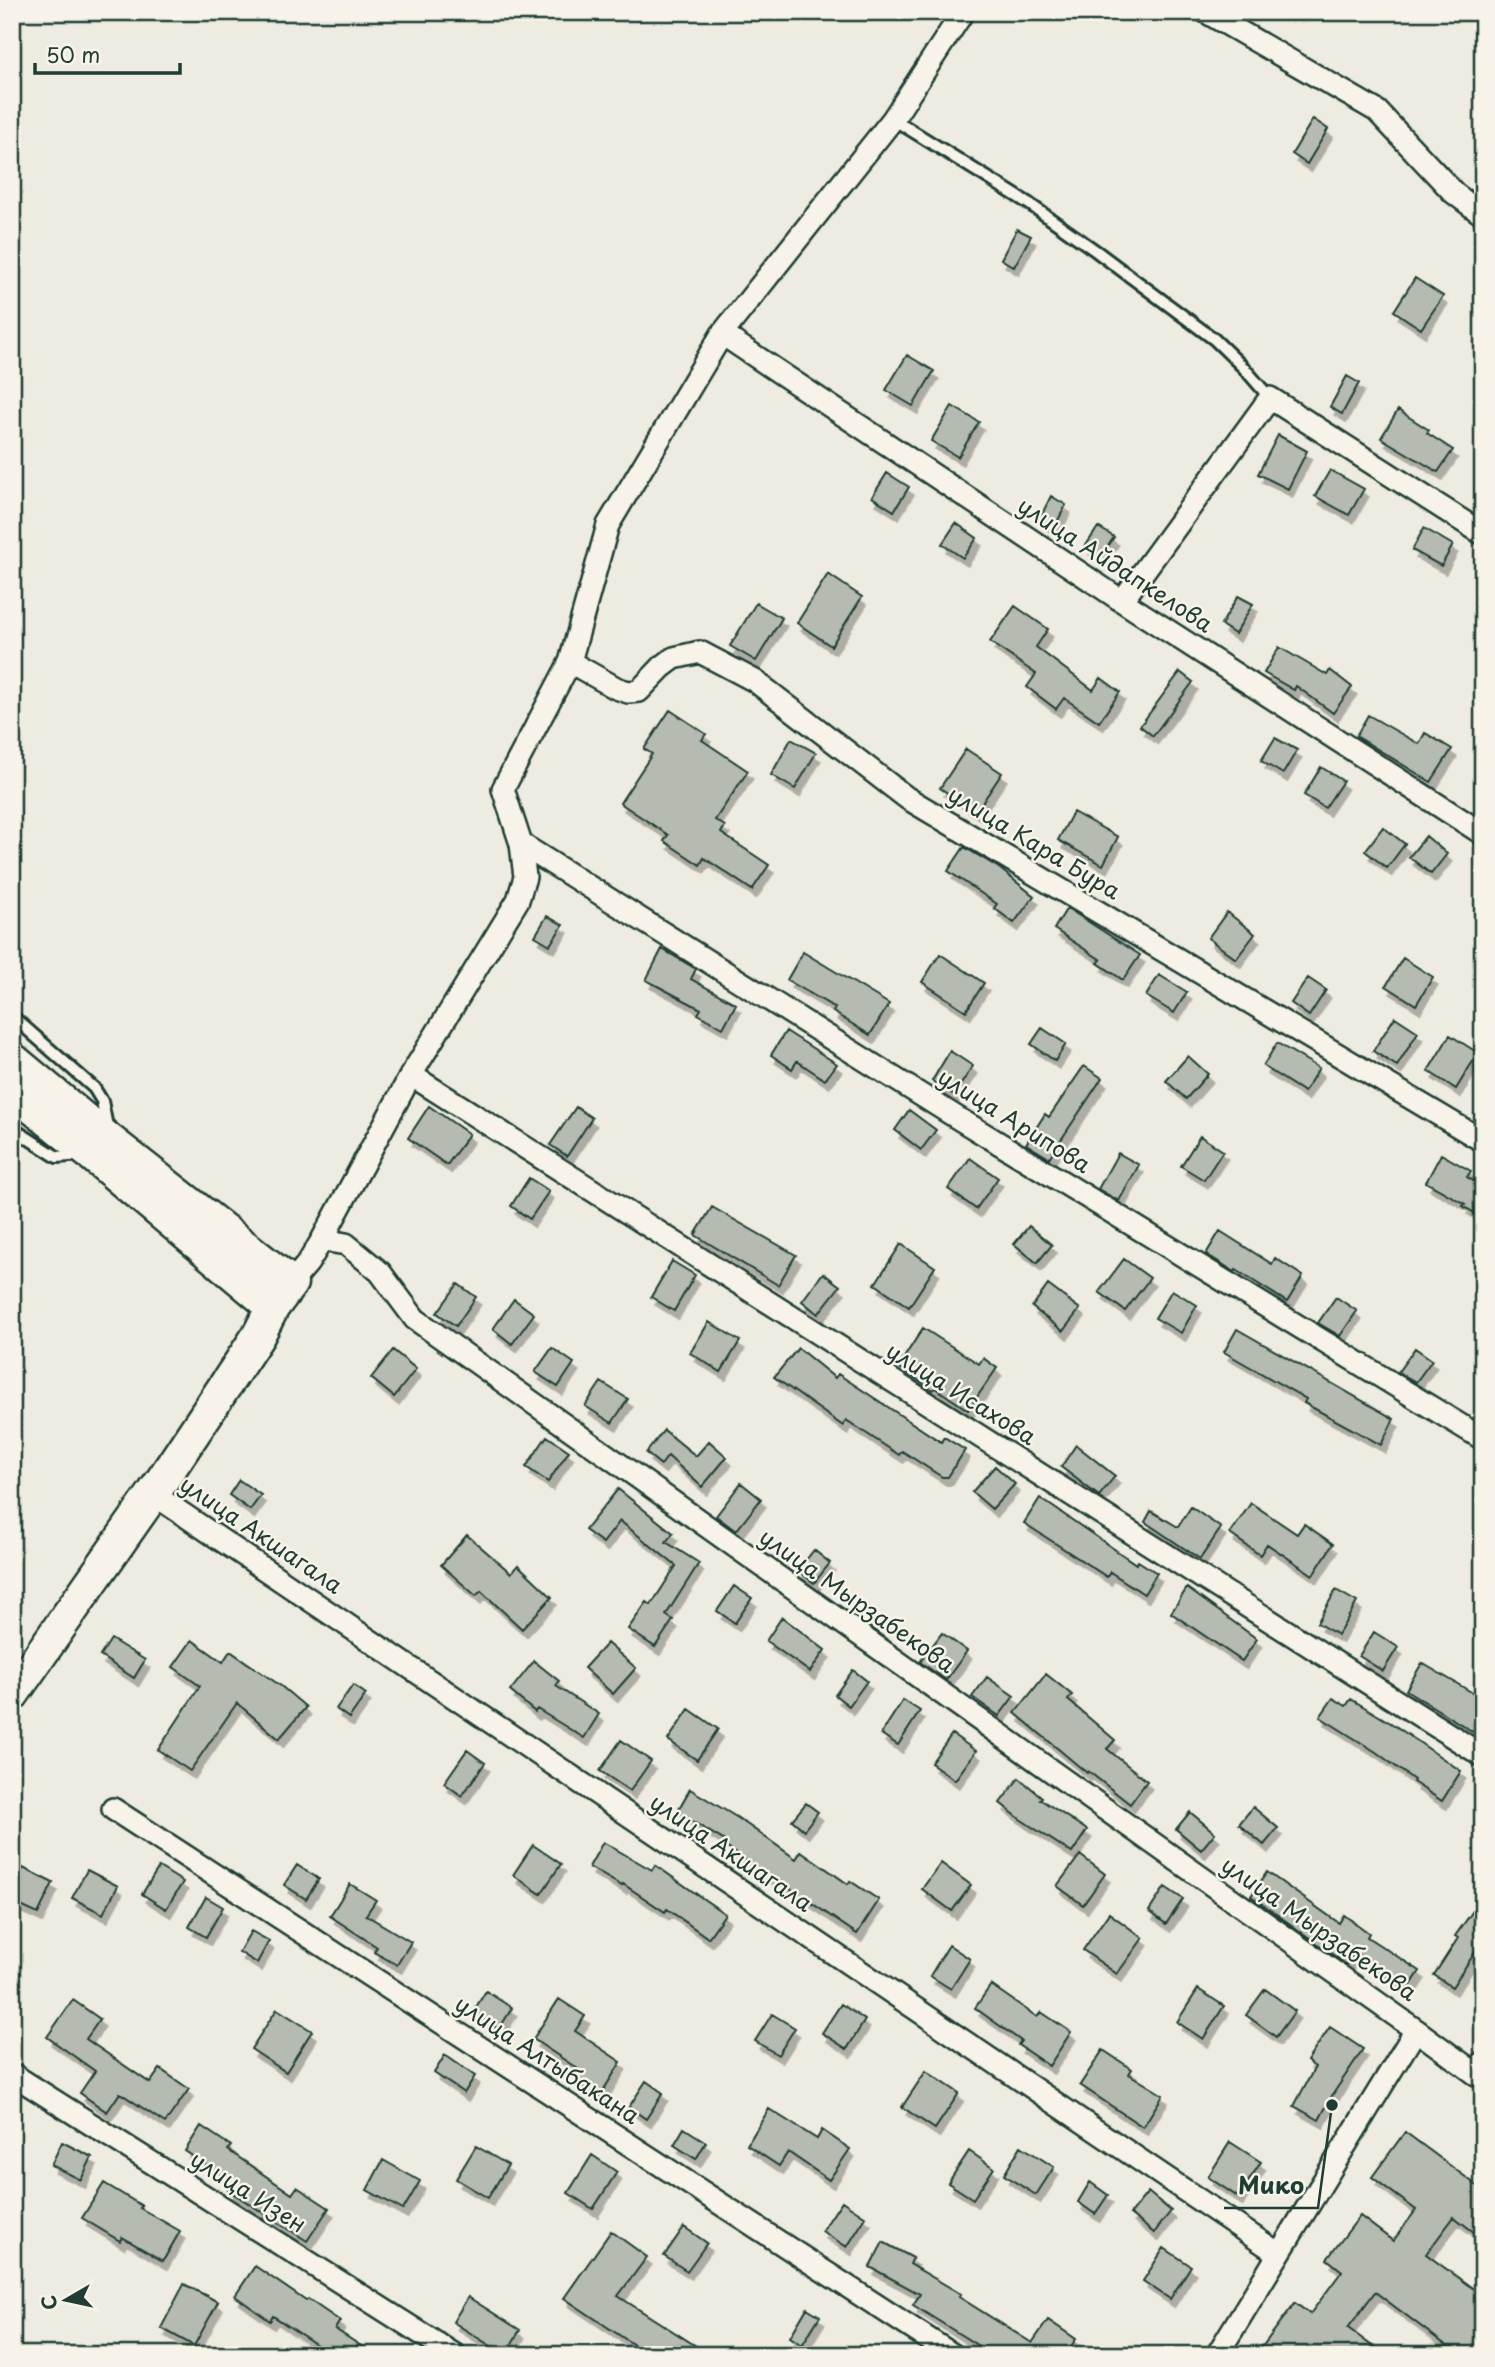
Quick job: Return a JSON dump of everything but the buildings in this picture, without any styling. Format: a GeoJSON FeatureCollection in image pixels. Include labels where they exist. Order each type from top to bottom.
{"type":"FeatureCollection","features":[{"type":"Feature","properties":{"kind":"main road"},"geometry":{"type":"LineString","coordinates":[[12,1059],[100,1147],[282,1295],[258,1336],[153,1494],[12,1695]]}},
{"type":"Feature","properties":{"kind":"main road"},"geometry":{"type":"LineString","coordinates":[[12,1091],[100,1147]]}},
{"type":"Feature","properties":{"kind":"street"},"geometry":{"type":"LineString","coordinates":[[282,1295],[308,1263],[322,1240],[411,1075],[518,900],[525,877],[521,844],[503,789],[570,662],[608,525],[722,334],[893,119],[962,12]]}},
{"type":"Feature","properties":{"kind":"street"},"geometry":{"type":"LineString","coordinates":[[1206,12],[1377,111],[1454,193],[1483,215]]}},
{"type":"Feature","properties":{"kind":"street","name":"улица Айдапкелова"},"geometry":{"type":"LineString","coordinates":[[722,334],[1122,601],[1483,834]]}},
{"type":"Feature","properties":{"kind":"street"},"geometry":{"type":"LineString","coordinates":[[1122,601],[1270,398],[1483,534]]}},
{"type":"Feature","properties":{"kind":"street","name":"улица Кара Бура"},"geometry":{"type":"LineString","coordinates":[[570,662],[628,692],[639,691],[674,658],[700,652],[755,681],[907,798],[1483,1141]]}},
{"type":"Feature","properties":{"kind":"street","name":"улица Арипова"},"geometry":{"type":"LineString","coordinates":[[521,844],[956,1117],[1483,1439]]}},
{"type":"Feature","properties":{"kind":"street","name":"улица Исахова"},"geometry":{"type":"LineString","coordinates":[[411,1075],[1483,1756]]}},
{"type":"Feature","properties":{"kind":"street","name":"улица Мырзабекова"},"geometry":{"type":"LineString","coordinates":[[322,1240],[346,1244],[380,1272],[415,1319],[1416,2030],[1480,2072]]}},
{"type":"Feature","properties":{"kind":"street","name":"улица Акшагала"},"geometry":{"type":"LineString","coordinates":[[153,1494],[1279,2254]]}},
{"type":"Feature","properties":{"kind":"street","name":"улица Алтыбакана"},"geometry":{"type":"LineString","coordinates":[[113,1809],[953,2355]]}},
{"type":"Feature","properties":{"kind":"street"},"geometry":{"type":"LineString","coordinates":[[1217,2355],[1416,2030]]}},
{"type":"Feature","properties":{"kind":"street","name":"улица Изен"},"geometry":{"type":"LineString","coordinates":[[12,2074],[455,2355]]}},
{"type":"Feature","properties":{"kind":"lane"},"geometry":{"type":"LineString","coordinates":[[893,119],[1028,203],[1096,251],[1214,339],[1270,398]]}},
{"type":"Feature","properties":{"kind":"lane"},"geometry":{"type":"LineString","coordinates":[[12,1016],[94,1088],[102,1101],[100,1147],[57,1157],[12,1128]]}},
{"type":"Feature","properties":{"kind":"place","name":"Мико"},"geometry":{"type":"Point","coordinates":[1332,2105]}}]}
